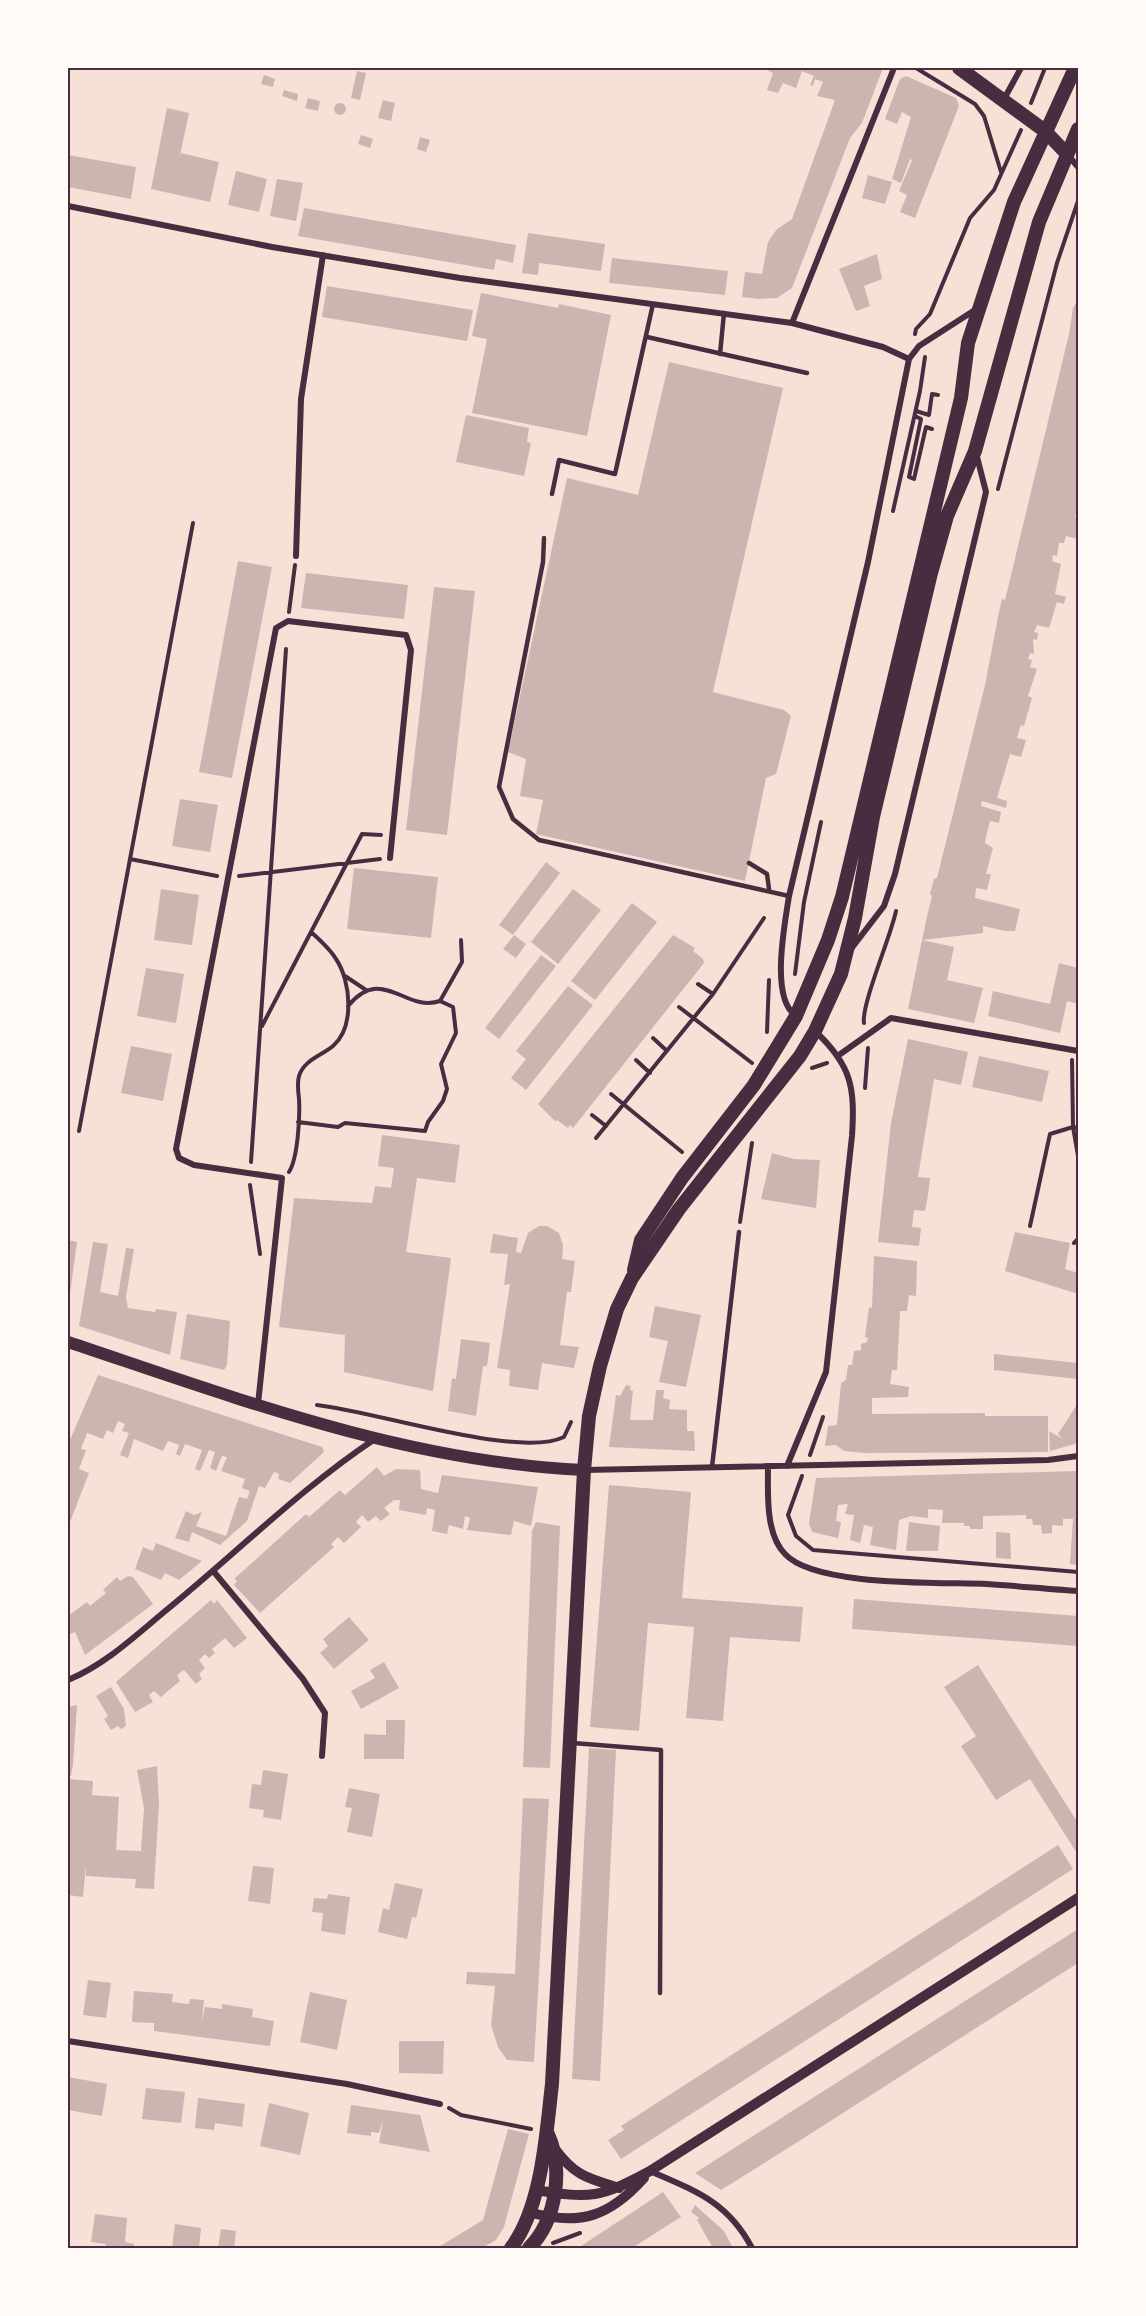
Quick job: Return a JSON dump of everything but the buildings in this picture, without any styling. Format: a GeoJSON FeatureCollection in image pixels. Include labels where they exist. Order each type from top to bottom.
{"type":"FeatureCollection","features":[{"type":"Feature","properties":{"kind":"main road"},"geometry":{"type":"LineString","coordinates":[[959,68],[1045,131],[1066,153]]}},
{"type":"Feature","properties":{"kind":"main road"},"geometry":{"type":"LineString","coordinates":[[632,1278],[641,1240],[695,1161],[754,1085],[796,1016],[828,940],[842,897],[961,398],[968,343],[1014,201],[1076,68]]}},
{"type":"Feature","properties":{"kind":"main road"},"geometry":{"type":"LineString","coordinates":[[511,2248],[532,2213],[547,2132],[559,1982],[584,1470],[589,1416],[600,1366],[617,1309],[632,1278],[679,1209],[800,1056],[832,997],[849,951],[873,817],[931,573],[947,516],[975,451],[1039,222],[1078,129]]}},
{"type":"Feature","properties":{"kind":"main road"},"geometry":{"type":"LineString","coordinates":[[68,1342],[305,1420],[375,1438],[479,1459],[549,1469],[584,1470]]}},
{"type":"Feature","properties":{"kind":"main road"},"geometry":{"type":"LineString","coordinates":[[530,2248],[549,2217],[555,2193],[555,2149],[547,2132]]}},
{"type":"Feature","properties":{"kind":"street"},"geometry":{"type":"LineString","coordinates":[[792,323],[894,68]]}},
{"type":"Feature","properties":{"kind":"street"},"geometry":{"type":"LineString","coordinates":[[1004,99],[1021,68]]}},
{"type":"Feature","properties":{"kind":"street"},"geometry":{"type":"LineString","coordinates":[[1066,153],[1078,166]]}},
{"type":"Feature","properties":{"kind":"street"},"geometry":{"type":"LineString","coordinates":[[68,206],[323,255],[460,278],[792,323],[883,347],[909,359]]}},
{"type":"Feature","properties":{"kind":"street"},"geometry":{"type":"LineString","coordinates":[[296,556],[301,399],[323,255]]}},
{"type":"Feature","properties":{"kind":"street"},"geometry":{"type":"LineString","coordinates":[[796,1016],[785,1002],[782,976],[789,896],[868,562],[909,359],[919,346],[981,306]]}},
{"type":"Feature","properties":{"kind":"street"},"geometry":{"type":"LineString","coordinates":[[849,951],[884,906],[895,874],[986,492],[983,472],[975,451]]}},
{"type":"Feature","properties":{"kind":"street"},"geometry":{"type":"LineString","coordinates":[[258,1405],[282,1178],[194,1165],[179,1158],[176,1149],[276,628],[288,621],[406,635],[411,650],[390,858]]}},
{"type":"Feature","properties":{"kind":"street"},"geometry":{"type":"LineString","coordinates":[[839,1055],[891,1018],[1075,1051]]}},
{"type":"Feature","properties":{"kind":"street"},"geometry":{"type":"LineString","coordinates":[[787,1466],[826,1372],[854,1101],[848,1074],[839,1055],[815,1031]]}},
{"type":"Feature","properties":{"kind":"street"},"geometry":{"type":"LineString","coordinates":[[68,1680],[94,1670],[214,1572],[346,1457],[375,1438]]}},
{"type":"Feature","properties":{"kind":"street"},"geometry":{"type":"LineString","coordinates":[[584,1470],[1048,1460],[1078,1456]]}},
{"type":"Feature","properties":{"kind":"street"},"geometry":{"type":"LineString","coordinates":[[768,1466],[773,1533],[785,1555],[809,1568],[831,1575],[1078,1591]]}},
{"type":"Feature","properties":{"kind":"street"},"geometry":{"type":"LineString","coordinates":[[214,1572],[303,1679],[325,1713],[322,1756]]}},
{"type":"Feature","properties":{"kind":"street"},"geometry":{"type":"LineString","coordinates":[[536,2190],[600,2195],[650,2171],[1078,1898]]}},
{"type":"Feature","properties":{"kind":"street"},"geometry":{"type":"LineString","coordinates":[[68,2041],[347,2084],[440,2104]]}},
{"type":"Feature","properties":{"kind":"street"},"geometry":{"type":"LineString","coordinates":[[555,2149],[571,2169],[583,2177],[618,2188]]}},
{"type":"Feature","properties":{"kind":"street"},"geometry":{"type":"LineString","coordinates":[[532,2213],[577,2220],[598,2214],[630,2194],[650,2171]]}},
{"type":"Feature","properties":{"kind":"street"},"geometry":{"type":"LineString","coordinates":[[650,2171],[696,2191],[717,2204],[742,2230],[752,2248]]}},
{"type":"Feature","properties":{"kind":"lane"},"geometry":{"type":"LineString","coordinates":[[552,494],[559,460],[615,474],[653,304]]}},
{"type":"Feature","properties":{"kind":"lane"},"geometry":{"type":"LineString","coordinates":[[720,354],[724,313]]}},
{"type":"Feature","properties":{"kind":"lane"},"geometry":{"type":"LineString","coordinates":[[647,338],[807,373]]}},
{"type":"Feature","properties":{"kind":"lane"},"geometry":{"type":"LineString","coordinates":[[544,538],[543,562],[499,787],[513,819],[540,840],[769,889],[789,896]]}},
{"type":"Feature","properties":{"kind":"lane"},"geometry":{"type":"LineString","coordinates":[[749,863],[767,874],[769,889]]}},
{"type":"Feature","properties":{"kind":"lane"},"geometry":{"type":"LineString","coordinates":[[712,1467],[739,1232]]}},
{"type":"Feature","properties":{"kind":"lane"},"geometry":{"type":"LineString","coordinates":[[570,1743],[661,1750],[660,1993]]}},
{"type":"Feature","properties":{"kind":"path"},"geometry":{"type":"LineString","coordinates":[[916,68],[975,104],[984,116],[1001,172]]}},
{"type":"Feature","properties":{"kind":"path"},"geometry":{"type":"LineString","coordinates":[[926,361],[919,346],[916,329],[930,314],[970,218],[994,190],[1001,172],[1006,167],[1045,68]]}},
{"type":"Feature","properties":{"kind":"path"},"geometry":{"type":"LineString","coordinates":[[998,490],[1057,263],[1078,201]]}},
{"type":"Feature","properties":{"kind":"path"},"geometry":{"type":"LineString","coordinates":[[932,429],[926,427],[914,479],[909,477],[921,418],[915,413],[929,415],[932,394],[938,395]]}},
{"type":"Feature","properties":{"kind":"path"},"geometry":{"type":"LineString","coordinates":[[79,1131],[193,523]]}},
{"type":"Feature","properties":{"kind":"path"},"geometry":{"type":"LineString","coordinates":[[261,1259],[250,1172],[288,621],[296,556]]}},
{"type":"Feature","properties":{"kind":"path"},"geometry":{"type":"LineString","coordinates":[[260,1029],[362,834],[392,835]]}},
{"type":"Feature","properties":{"kind":"path"},"geometry":{"type":"LineString","coordinates":[[130,859],[227,878],[390,858]]}},
{"type":"Feature","properties":{"kind":"path"},"geometry":{"type":"LineString","coordinates":[[864,1091],[867,1035],[862,1011],[871,995],[898,903]]}},
{"type":"Feature","properties":{"kind":"path"},"geometry":{"type":"LineString","coordinates":[[596,1138],[625,1106],[713,994],[764,918]]}},
{"type":"Feature","properties":{"kind":"path"},"geometry":{"type":"LineString","coordinates":[[311,932],[328,949],[344,974],[357,986],[367,990],[389,989],[426,1004],[440,1000],[452,984],[462,962],[461,940]]}},
{"type":"Feature","properties":{"kind":"path"},"geometry":{"type":"LineString","coordinates":[[282,1178],[291,1170],[293,1164],[300,1072],[306,1064],[333,1047],[341,1037],[348,1006],[344,974]]}},
{"type":"Feature","properties":{"kind":"path"},"geometry":{"type":"LineString","coordinates":[[766,1037],[769,1007],[767,984],[771,977],[795,977]]}},
{"type":"Feature","properties":{"kind":"path"},"geometry":{"type":"LineString","coordinates":[[698,984],[713,994]]}},
{"type":"Feature","properties":{"kind":"path"},"geometry":{"type":"LineString","coordinates":[[348,1006],[367,990]]}},
{"type":"Feature","properties":{"kind":"path"},"geometry":{"type":"LineString","coordinates":[[298,1122],[338,1127],[345,1123],[425,1131],[428,1122],[443,1101],[447,1089],[441,1064],[456,1033],[453,1007],[440,1000]]}},
{"type":"Feature","properties":{"kind":"path"},"geometry":{"type":"LineString","coordinates":[[679,1006],[757,1068]]}},
{"type":"Feature","properties":{"kind":"path"},"geometry":{"type":"LineString","coordinates":[[653,1038],[666,1051]]}},
{"type":"Feature","properties":{"kind":"path"},"geometry":{"type":"LineString","coordinates":[[1075,1051],[1078,1156]]}},
{"type":"Feature","properties":{"kind":"path"},"geometry":{"type":"LineString","coordinates":[[636,1060],[650,1073]]}},
{"type":"Feature","properties":{"kind":"path"},"geometry":{"type":"LineString","coordinates":[[610,1094],[695,1161]]}},
{"type":"Feature","properties":{"kind":"path"},"geometry":{"type":"LineString","coordinates":[[592,1115],[606,1126]]}},
{"type":"Feature","properties":{"kind":"path"},"geometry":{"type":"LineString","coordinates":[[1030,1226],[1050,1134],[1076,1127]]}},
{"type":"Feature","properties":{"kind":"path"},"geometry":{"type":"LineString","coordinates":[[739,1232],[752,1142]]}},
{"type":"Feature","properties":{"kind":"path"},"geometry":{"type":"LineString","coordinates":[[1074,1243],[1078,1239]]}},
{"type":"Feature","properties":{"kind":"path"},"geometry":{"type":"LineString","coordinates":[[313,1405],[459,1434],[543,1444],[564,1437],[573,1410]]}},
{"type":"Feature","properties":{"kind":"path"},"geometry":{"type":"LineString","coordinates":[[826,1407],[788,1515],[796,1536],[813,1550],[1078,1572]]}},
{"type":"Feature","properties":{"kind":"path"},"geometry":{"type":"LineString","coordinates":[[440,2104],[461,2115],[532,2129]]}}]}
